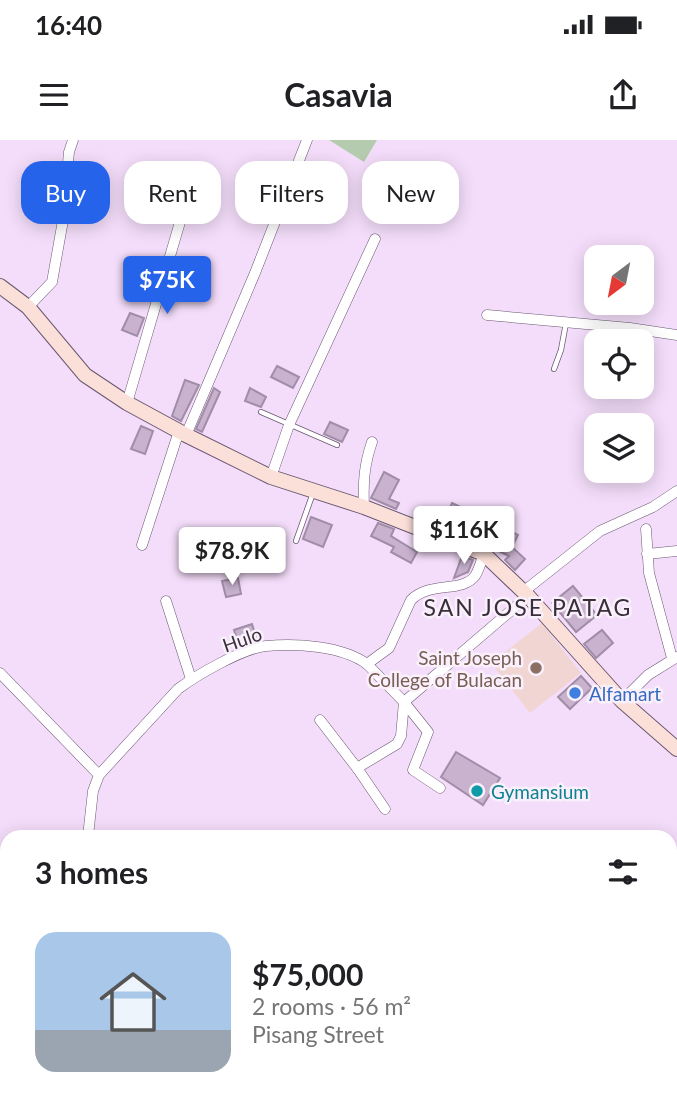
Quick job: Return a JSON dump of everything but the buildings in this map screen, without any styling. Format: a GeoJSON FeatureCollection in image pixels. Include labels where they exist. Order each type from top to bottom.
{"type":"FeatureCollection","features":[{"type":"Feature","properties":{"kind":"main road"},"geometry":{"type":"LineString","coordinates":[[0,286],[28,307],[85,375],[127,403],[271,477],[365,508],[484,554],[526,594],[622,701],[677,749]]}},
{"type":"Feature","properties":{"kind":"street"},"geometry":{"type":"LineString","coordinates":[[28,307],[52,282],[62,226],[69,152],[73,140]]}},
{"type":"Feature","properties":{"kind":"street"},"geometry":{"type":"LineString","coordinates":[[142,545],[183,433],[255,273],[307,140]]}},
{"type":"Feature","properties":{"kind":"street"},"geometry":{"type":"LineString","coordinates":[[127,403],[179,224]]}},
{"type":"Feature","properties":{"kind":"street"},"geometry":{"type":"LineString","coordinates":[[271,477],[289,425],[375,239]]}},
{"type":"Feature","properties":{"kind":"street"},"geometry":{"type":"LineString","coordinates":[[487,315],[677,335]]}},
{"type":"Feature","properties":{"kind":"street"},"geometry":{"type":"LineString","coordinates":[[365,508],[362,479],[372,442]]}},
{"type":"Feature","properties":{"kind":"street"},"geometry":{"type":"LineString","coordinates":[[357,768],[397,744],[401,736],[404,702],[526,594],[600,531],[653,507],[677,492]]}},
{"type":"Feature","properties":{"kind":"street"},"geometry":{"type":"LineString","coordinates":[[622,701],[648,675],[675,658],[649,573],[646,529]]}},
{"type":"Feature","properties":{"kind":"street"},"geometry":{"type":"LineString","coordinates":[[646,554],[677,551]]}},
{"type":"Feature","properties":{"kind":"street"},"geometry":{"type":"LineString","coordinates":[[440,788],[413,770],[429,732],[367,664],[389,648],[411,600],[417,594],[431,588],[468,581],[474,576],[484,554]]}},
{"type":"Feature","properties":{"kind":"street"},"geometry":{"type":"LineString","coordinates":[[166,601],[191,679]]}},
{"type":"Feature","properties":{"kind":"street","name":"Hulo"},"geometry":{"type":"LineString","coordinates":[[89,830],[93,791],[99,775],[178,689],[191,679],[264,646],[332,649],[358,657],[367,664]]}},
{"type":"Feature","properties":{"kind":"street"},"geometry":{"type":"LineString","coordinates":[[0,673],[99,775]]}},
{"type":"Feature","properties":{"kind":"street"},"geometry":{"type":"LineString","coordinates":[[320,720],[385,809]]}},
{"type":"Feature","properties":{"kind":"lane"},"geometry":{"type":"LineString","coordinates":[[554,369],[566,322]]}},
{"type":"Feature","properties":{"kind":"lane"},"geometry":{"type":"LineString","coordinates":[[261,411],[337,445]]}},
{"type":"Feature","properties":{"kind":"lane"},"geometry":{"type":"LineString","coordinates":[[296,541],[314,492]]}},
{"type":"Feature","properties":{"kind":"shaded area","name":"Saint Joseph College of Bulacan"},"geometry":{"type":"Polygon","coordinates":[[[542,623],[581,673],[530,713],[491,663],[542,623]]]}},
{"type":"Feature","properties":{"kind":"green space"},"geometry":{"type":"Polygon","coordinates":[[[329,140],[377,140],[362,161],[329,140]]]}},
{"type":"Feature","properties":{"kind":"place","name":"Saint Joseph College of Bulacan"},"geometry":{"type":"Point","coordinates":[536,668]}},
{"type":"Feature","properties":{"kind":"place","name":"Alfamart"},"geometry":{"type":"Point","coordinates":[575,693]}},
{"type":"Feature","properties":{"kind":"place","name":"Gymansium"},"geometry":{"type":"Point","coordinates":[477,791]}},
{"type":"Feature","properties":{"kind":"district","name":"SAN JOSE PATAG"},"geometry":{"type":"Point","coordinates":[528,607]}}]}
